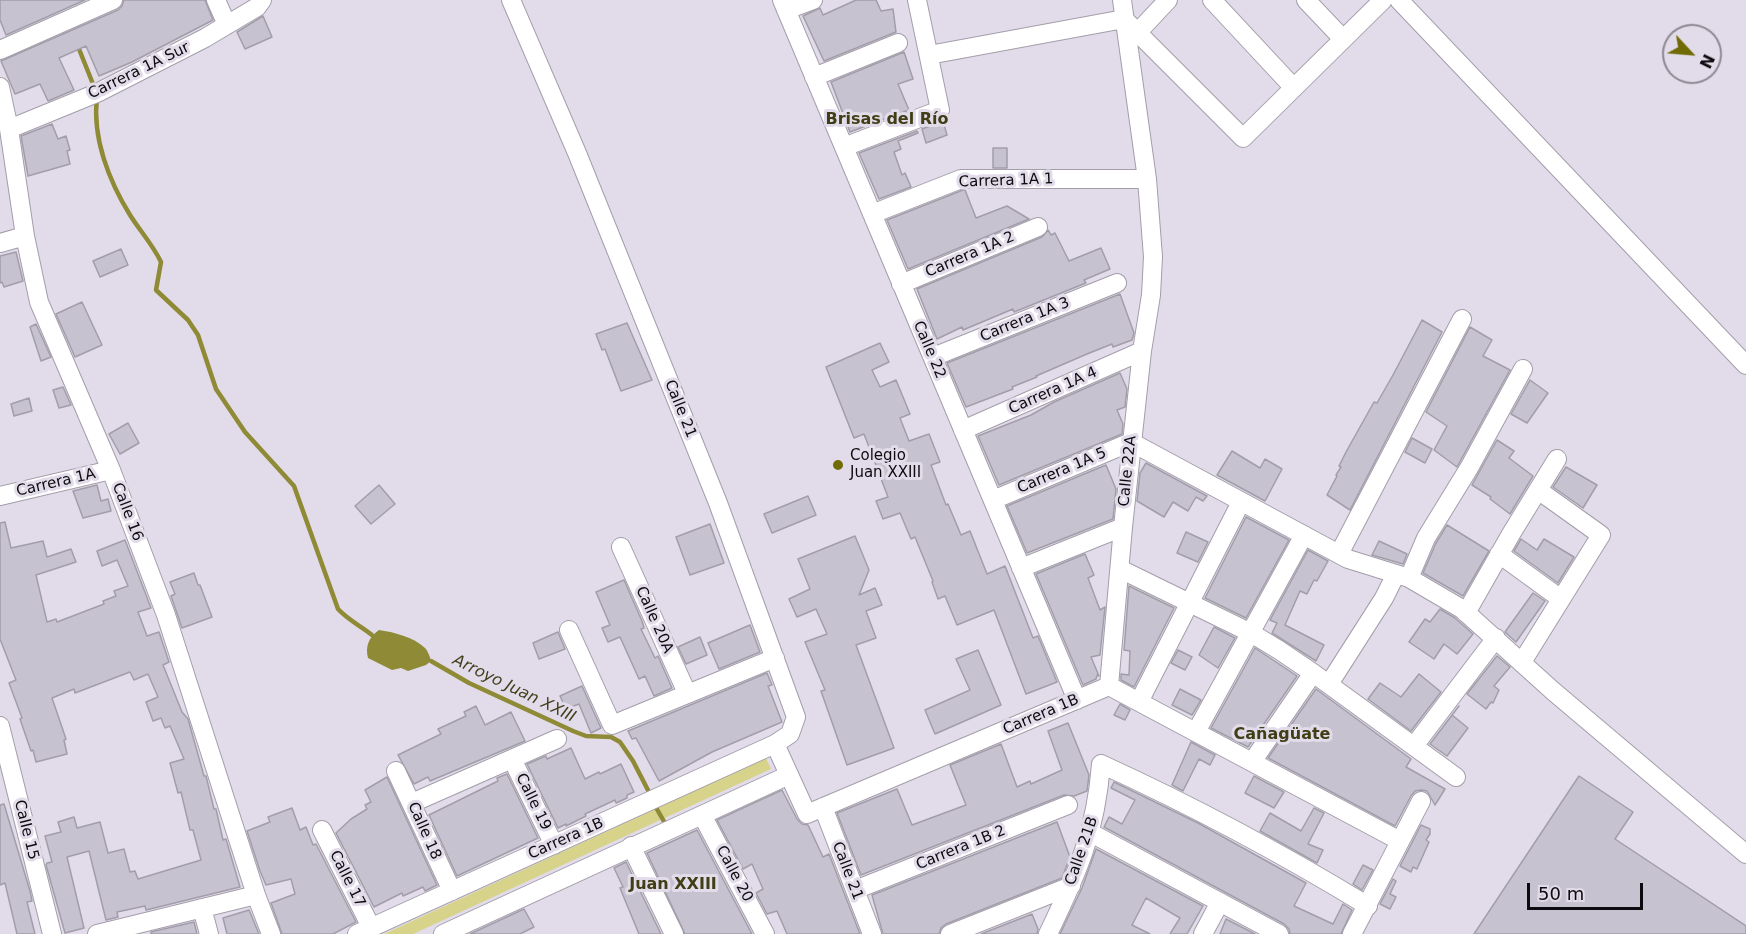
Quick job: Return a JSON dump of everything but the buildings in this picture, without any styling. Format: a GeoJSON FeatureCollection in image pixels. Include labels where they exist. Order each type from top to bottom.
{"type":"FeatureCollection","features":[{"type":"Feature","properties":{"kind":"street"},"geometry":{"type":"LineString","coordinates":[[0,50],[113,0]]}},
{"type":"Feature","properties":{"kind":"street"},"geometry":{"type":"LineString","coordinates":[[216,0],[227,25]]}},
{"type":"Feature","properties":{"kind":"street","name":"Carrera 1A Sur"},"geometry":{"type":"LineString","coordinates":[[9,129],[97,93],[227,25],[257,6],[262,0]]}},
{"type":"Feature","properties":{"kind":"street","name":"Calle 21"},"geometry":{"type":"LineString","coordinates":[[511,0],[577,153],[714,493],[796,717],[790,734],[775,744],[789,774],[815,811],[855,890],[872,934]]}},
{"type":"Feature","properties":{"kind":"street"},"geometry":{"type":"LineString","coordinates":[[784,5],[813,0]]}},
{"type":"Feature","properties":{"kind":"street"},"geometry":{"type":"LineString","coordinates":[[844,147],[940,110],[917,0]]}},
{"type":"Feature","properties":{"kind":"street","name":"Calle 22A"},"geometry":{"type":"LineString","coordinates":[[1109,686],[1131,442],[1151,295],[1153,257],[1147,179],[1122,0]]}},
{"type":"Feature","properties":{"kind":"street"},"geometry":{"type":"LineString","coordinates":[[1137,33],[1168,0]]}},
{"type":"Feature","properties":{"kind":"street"},"geometry":{"type":"LineString","coordinates":[[1212,0],[1294,88]]}},
{"type":"Feature","properties":{"kind":"street"},"geometry":{"type":"LineString","coordinates":[[1306,0],[1343,39]]}},
{"type":"Feature","properties":{"kind":"street"},"geometry":{"type":"LineString","coordinates":[[929,55],[1124,20],[1243,138],[1383,0]]}},
{"type":"Feature","properties":{"kind":"street"},"geometry":{"type":"LineString","coordinates":[[1399,0],[1746,365]]}},
{"type":"Feature","properties":{"kind":"street","name":"Calle 22"},"geometry":{"type":"LineString","coordinates":[[784,5],[1077,700]]}},
{"type":"Feature","properties":{"kind":"street"},"geometry":{"type":"LineString","coordinates":[[814,77],[898,43]]}},
{"type":"Feature","properties":{"kind":"street","name":"Calle 16"},"geometry":{"type":"LineString","coordinates":[[0,87],[9,129],[25,236],[39,302],[111,470],[166,615],[256,895],[271,934]]}},
{"type":"Feature","properties":{"kind":"street","name":"Carrera 1A 1"},"geometry":{"type":"LineString","coordinates":[[872,214],[960,179],[1147,179]]}},
{"type":"Feature","properties":{"kind":"street","name":"Carrera 1A 2"},"geometry":{"type":"LineString","coordinates":[[901,284],[1038,227]]}},
{"type":"Feature","properties":{"kind":"street"},"geometry":{"type":"LineString","coordinates":[[0,243],[25,236]]}},
{"type":"Feature","properties":{"kind":"street","name":"Carrera 1A 3"},"geometry":{"type":"LineString","coordinates":[[933,357],[1117,283]]}},
{"type":"Feature","properties":{"kind":"street"},"geometry":{"type":"LineString","coordinates":[[1339,554],[1462,319]]}},
{"type":"Feature","properties":{"kind":"street","name":"Carrera 1A 4"},"geometry":{"type":"LineString","coordinates":[[963,430],[1142,351]]}},
{"type":"Feature","properties":{"kind":"street"},"geometry":{"type":"LineString","coordinates":[[1329,684],[1426,538],[1469,468],[1523,369]]}},
{"type":"Feature","properties":{"kind":"street"},"geometry":{"type":"LineString","coordinates":[[1131,442],[1348,559],[1402,576],[1436,592],[1496,638],[1562,698],[1746,854]]}},
{"type":"Feature","properties":{"kind":"street","name":"Carrera 1A 5"},"geometry":{"type":"LineString","coordinates":[[993,500],[1131,442]]}},
{"type":"Feature","properties":{"kind":"street"},"geometry":{"type":"LineString","coordinates":[[1466,613],[1557,459]]}},
{"type":"Feature","properties":{"kind":"street","name":"Carrera 1A"},"geometry":{"type":"LineString","coordinates":[[0,496],[111,470]]}},
{"type":"Feature","properties":{"kind":"street"},"geometry":{"type":"LineString","coordinates":[[1522,662],[1601,535],[1538,490]]}},
{"type":"Feature","properties":{"kind":"street"},"geometry":{"type":"LineString","coordinates":[[1139,702],[1241,502]]}},
{"type":"Feature","properties":{"kind":"street"},"geometry":{"type":"LineString","coordinates":[[1021,568],[1123,527]]}},
{"type":"Feature","properties":{"kind":"street"},"geometry":{"type":"LineString","coordinates":[[1196,732],[1304,536]]}},
{"type":"Feature","properties":{"kind":"street","name":"Calle 20A"},"geometry":{"type":"LineString","coordinates":[[621,546],[687,693]]}},
{"type":"Feature","properties":{"kind":"street"},"geometry":{"type":"LineString","coordinates":[[1499,554],[1561,599]]}},
{"type":"Feature","properties":{"kind":"street"},"geometry":{"type":"LineString","coordinates":[[1119,570],[1251,633],[1329,684],[1456,777]]}},
{"type":"Feature","properties":{"kind":"street"},"geometry":{"type":"LineString","coordinates":[[570,630],[612,725],[775,658]]}},
{"type":"Feature","properties":{"kind":"street"},"geometry":{"type":"LineString","coordinates":[[1414,746],[1496,638]]}},
{"type":"Feature","properties":{"kind":"street"},"geometry":{"type":"LineString","coordinates":[[1252,762],[1313,673]]}},
{"type":"Feature","properties":{"kind":"street"},"geometry":{"type":"LineString","coordinates":[[1109,686],[1400,841]]}},
{"type":"Feature","properties":{"kind":"street","name":"Carrera 1B"},"geometry":{"type":"LineString","coordinates":[[815,811],[1109,686]]}},
{"type":"Feature","properties":{"kind":"street","name":"Calle 15"},"geometry":{"type":"LineString","coordinates":[[0,726],[52,934]]}},
{"type":"Feature","properties":{"kind":"street"},"geometry":{"type":"LineString","coordinates":[[412,803],[557,739]]}},
{"type":"Feature","properties":{"kind":"street","name":"Carrera 1B"},"geometry":{"type":"LineString","coordinates":[[364,931],[775,744]]}},
{"type":"Feature","properties":{"kind":"street","name":"Calle 19"},"geometry":{"type":"LineString","coordinates":[[512,759],[554,845]]}},
{"type":"Feature","properties":{"kind":"street","name":"Calle 21B"},"geometry":{"type":"LineString","coordinates":[[1048,934],[1081,862],[1099,796],[1101,764],[1170,795],[1237,830],[1303,866],[1368,906]]}},
{"type":"Feature","properties":{"kind":"street","name":"Calle 18"},"geometry":{"type":"LineString","coordinates":[[396,771],[452,891]]}},
{"type":"Feature","properties":{"kind":"street"},"geometry":{"type":"LineString","coordinates":[[443,934],[789,774]]}},
{"type":"Feature","properties":{"kind":"street"},"geometry":{"type":"LineString","coordinates":[[1352,934],[1421,801]]}},
{"type":"Feature","properties":{"kind":"street","name":"Carrera 1B 2"},"geometry":{"type":"LineString","coordinates":[[855,890],[1068,806]]}},
{"type":"Feature","properties":{"kind":"street","name":"Calle 20"},"geometry":{"type":"LineString","coordinates":[[702,814],[765,934]]}},
{"type":"Feature","properties":{"kind":"street","name":"Calle 17"},"geometry":{"type":"LineString","coordinates":[[322,830],[364,931]]}},
{"type":"Feature","properties":{"kind":"street"},"geometry":{"type":"LineString","coordinates":[[1090,833],[1279,934]]}},
{"type":"Feature","properties":{"kind":"street"},"geometry":{"type":"LineString","coordinates":[[631,846],[674,934]]}},
{"type":"Feature","properties":{"kind":"street"},"geometry":{"type":"LineString","coordinates":[[950,934],[1071,886]]}},
{"type":"Feature","properties":{"kind":"street"},"geometry":{"type":"LineString","coordinates":[[97,934],[256,895]]}},
{"type":"Feature","properties":{"kind":"street"},"geometry":{"type":"LineString","coordinates":[[1203,934],[1220,902]]}},
{"type":"Feature","properties":{"kind":"street"},"geometry":{"type":"LineString","coordinates":[[202,908],[209,934]]}},
{"type":"Feature","properties":{"kind":"shaded area"},"geometry":{"type":"Polygon","coordinates":[[[379,630],[415,641],[426,649],[431,661],[408,671],[401,668],[392,670],[368,658],[369,642],[379,630]]]}},
{"type":"Feature","properties":{"kind":"shaded area"},"geometry":{"type":"Polygon","coordinates":[[[766,758],[771,769],[413,934],[384,934],[766,758]]]}},
{"type":"Feature","properties":{"kind":"waterway"},"geometry":{"type":"LineString","coordinates":[[77,44],[95,89]]}},
{"type":"Feature","properties":{"kind":"waterway"},"geometry":{"type":"LineString","coordinates":[[97,97],[97,128],[109,174],[130,215],[161,262],[156,290],[188,320],[198,335],[216,389],[245,432],[294,486],[338,609],[372,635]]}},
{"type":"Feature","properties":{"kind":"waterway","name":"Arroyo Juan XXIII"},"geometry":{"type":"LineString","coordinates":[[431,661],[469,683],[573,731],[586,736],[611,737],[620,742],[633,761],[651,796]]}},
{"type":"Feature","properties":{"kind":"waterway","name":"Arroyo Juan XXIII"},"geometry":{"type":"LineString","coordinates":[[654,804],[666,825]]}},
{"type":"Feature","properties":{"kind":"place","name":"Colegio Juan XXIII"},"geometry":{"type":"Point","coordinates":[838,465]}},
{"type":"Feature","properties":{"kind":"district","name":"Brisas del Río"},"geometry":{"type":"Point","coordinates":[887,120]}},
{"type":"Feature","properties":{"kind":"district","name":"Cañagüate"},"geometry":{"type":"Point","coordinates":[1282,735]}},
{"type":"Feature","properties":{"kind":"district","name":"Juan XXIII"},"geometry":{"type":"Point","coordinates":[673,885]}}]}
